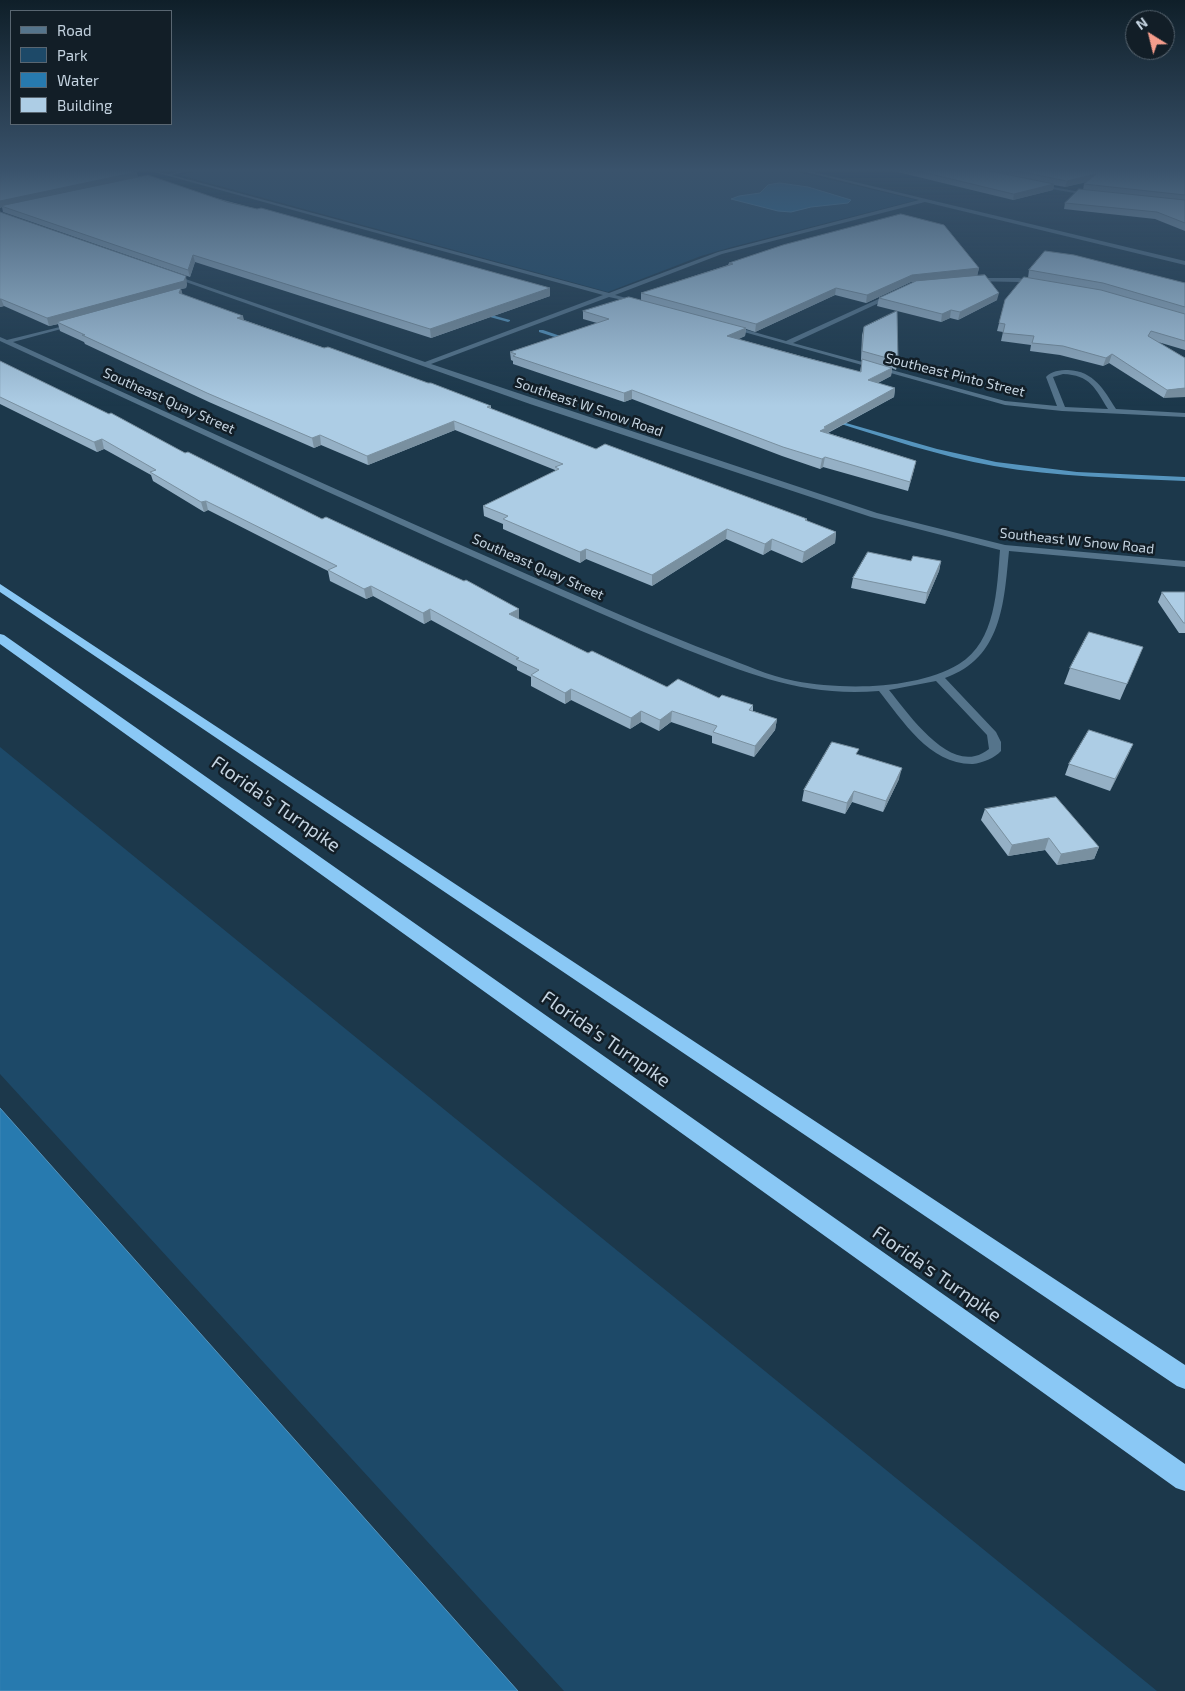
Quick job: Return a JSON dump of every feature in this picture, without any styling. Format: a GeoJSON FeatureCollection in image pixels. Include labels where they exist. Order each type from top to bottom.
{"type":"FeatureCollection","features":[{"type":"Feature","properties":{"kind":"highway","name":"Florida's Turnpike"},"geometry":{"type":"LineString","coordinates":[[0,587],[1185,1378]]}},
{"type":"Feature","properties":{"kind":"highway","name":"Florida's Turnpike"},"geometry":{"type":"LineString","coordinates":[[0,638],[1185,1479]]}},
{"type":"Feature","properties":{"kind":"street"},"geometry":{"type":"LineString","coordinates":[[436,248],[647,305]]}},
{"type":"Feature","properties":{"kind":"street"},"geometry":{"type":"LineString","coordinates":[[426,364],[720,253],[740,248]]}},
{"type":"Feature","properties":{"kind":"street"},"geometry":{"type":"LineString","coordinates":[[1123,248],[1185,263]]}},
{"type":"Feature","properties":{"kind":"street","name":"Southeast W Snow Road"},"geometry":{"type":"LineString","coordinates":[[167,274],[533,402],[874,515],[1005,548],[1185,564]]}},
{"type":"Feature","properties":{"kind":"street"},"geometry":{"type":"LineString","coordinates":[[967,280],[1019,280],[1045,284]]}},
{"type":"Feature","properties":{"kind":"street"},"geometry":{"type":"LineString","coordinates":[[194,290],[204,287]]}},
{"type":"Feature","properties":{"kind":"street"},"geometry":{"type":"LineString","coordinates":[[787,343],[904,289]]}},
{"type":"Feature","properties":{"kind":"street"},"geometry":{"type":"LineString","coordinates":[[3,341],[82,321]]}},
{"type":"Feature","properties":{"kind":"street","name":"Southeast Pinto Street"},"geometry":{"type":"LineString","coordinates":[[722,325],[985,398],[1025,406],[1185,415]]}},
{"type":"Feature","properties":{"kind":"street","name":"Southeast Quay Street"},"geometry":{"type":"LineString","coordinates":[[3,341],[486,560],[685,646],[775,679],[813,686],[853,689],[882,688],[939,678],[966,665],[981,648],[993,624],[1000,603],[1005,548]]}},
{"type":"Feature","properties":{"kind":"street"},"geometry":{"type":"LineString","coordinates":[[1062,409],[1049,377],[1054,373],[1072,372],[1087,376],[1094,381],[1113,411]]}},
{"type":"Feature","properties":{"kind":"street"},"geometry":{"type":"LineString","coordinates":[[882,688],[920,733],[944,754],[963,760],[976,760],[995,751],[995,742],[992,734],[939,678]]}},
{"type":"Feature","properties":{"kind":"green space"},"geometry":{"type":"Polygon","coordinates":[[[446,248],[729,248],[701,256],[608,292],[446,248]]]}},
{"type":"Feature","properties":{"kind":"green space"},"geometry":{"type":"Polygon","coordinates":[[[0,747],[1157,1691],[564,1691],[0,1074],[0,747]]]}},
{"type":"Feature","properties":{"kind":"water"},"geometry":{"type":"Polygon","coordinates":[[[0,1108],[518,1691],[0,1691],[0,1108]]]}},
{"type":"Feature","properties":{"kind":"building"},"geometry":{"type":"Polygon","coordinates":[[[0,248],[104,248],[186,276],[184,281],[47,318],[0,299],[0,248]]]}},
{"type":"Feature","properties":{"kind":"building"},"geometry":{"type":"Polygon","coordinates":[[[123,248],[405,248],[550,288],[430,329],[193,255],[188,270],[123,248]]]}},
{"type":"Feature","properties":{"kind":"building"},"geometry":{"type":"Polygon","coordinates":[[[774,248],[963,248],[979,268],[912,275],[867,295],[836,288],[756,324],[641,293],[733,264],[729,263],[774,248]]]}},
{"type":"Feature","properties":{"kind":"building"},"geometry":{"type":"Polygon","coordinates":[[[1045,251],[1074,255],[1185,283],[1185,307],[1103,283],[1029,270],[1045,251]]]}},
{"type":"Feature","properties":{"kind":"building"},"geometry":{"type":"Polygon","coordinates":[[[985,275],[999,293],[960,312],[951,310],[942,314],[879,298],[916,281],[985,275]]]}},
{"type":"Feature","properties":{"kind":"building"},"geometry":{"type":"Polygon","coordinates":[[[1024,277],[1101,290],[1185,314],[1185,341],[1151,331],[1148,336],[1185,358],[1185,388],[1167,390],[1112,354],[1106,358],[1063,346],[1032,343],[1034,336],[1003,333],[1005,324],[999,323],[1005,300],[1024,277]]]}},
{"type":"Feature","properties":{"kind":"building"},"geometry":{"type":"Polygon","coordinates":[[[181,288],[179,293],[243,316],[237,318],[431,383],[596,449],[605,444],[807,519],[805,520],[836,532],[804,552],[772,539],[765,544],[727,529],[652,575],[586,549],[580,552],[503,519],[508,516],[483,506],[559,469],[555,467],[563,464],[454,421],[367,456],[320,435],[312,438],[207,393],[57,322],[181,288]]]}},
{"type":"Feature","properties":{"kind":"building"},"geometry":{"type":"Polygon","coordinates":[[[629,297],[746,328],[727,336],[803,357],[861,372],[862,359],[892,368],[868,380],[895,388],[820,431],[916,461],[910,482],[825,457],[822,459],[783,447],[632,390],[624,393],[513,356],[516,354],[510,352],[609,319],[583,311],[629,297]]]}},
{"type":"Feature","properties":{"kind":"building"},"geometry":{"type":"Polygon","coordinates":[[[897,311],[898,361],[862,351],[864,327],[897,311]]]}},
{"type":"Feature","properties":{"kind":"building"},"geometry":{"type":"Polygon","coordinates":[[[0,361],[109,414],[111,413],[185,453],[188,452],[322,519],[326,517],[464,581],[466,580],[519,609],[509,614],[588,653],[592,651],[667,687],[678,679],[719,698],[722,695],[753,705],[749,710],[777,719],[755,746],[713,732],[717,726],[672,711],[660,720],[641,711],[631,718],[571,689],[565,693],[531,675],[539,670],[516,659],[519,658],[430,609],[423,613],[371,586],[364,589],[328,570],[337,566],[206,501],[201,502],[150,472],[156,470],[102,439],[94,442],[0,397],[0,361]]]}},
{"type":"Feature","properties":{"kind":"building"},"geometry":{"type":"Polygon","coordinates":[[[868,552],[911,561],[913,556],[941,561],[927,593],[853,578],[868,552]]]}},
{"type":"Feature","properties":{"kind":"building"},"geometry":{"type":"Polygon","coordinates":[[[1162,592],[1185,592],[1185,623],[1184,623],[1162,592]]]}},
{"type":"Feature","properties":{"kind":"building"},"geometry":{"type":"Polygon","coordinates":[[[1089,632],[1143,647],[1127,684],[1070,668],[1089,632]]]}},
{"type":"Feature","properties":{"kind":"building"},"geometry":{"type":"Polygon","coordinates":[[[1089,730],[1133,744],[1115,779],[1069,764],[1089,730]]]}},
{"type":"Feature","properties":{"kind":"building"},"geometry":{"type":"Polygon","coordinates":[[[832,742],[859,749],[856,754],[902,768],[886,801],[854,791],[847,803],[804,790],[832,742]]]}},
{"type":"Feature","properties":{"kind":"building"},"geometry":{"type":"Polygon","coordinates":[[[1056,797],[1099,847],[1061,854],[1049,838],[1012,845],[985,809],[1056,797]]]}},
{"type":"Feature","properties":{"kind":"waterway"},"geometry":{"type":"LineString","coordinates":[[481,313],[508,321]]}},
{"type":"Feature","properties":{"kind":"waterway"},"geometry":{"type":"LineString","coordinates":[[541,331],[569,340]]}},
{"type":"Feature","properties":{"kind":"waterway"},"geometry":{"type":"LineString","coordinates":[[834,420],[935,451],[996,464],[1077,473],[1185,479]]}}]}
